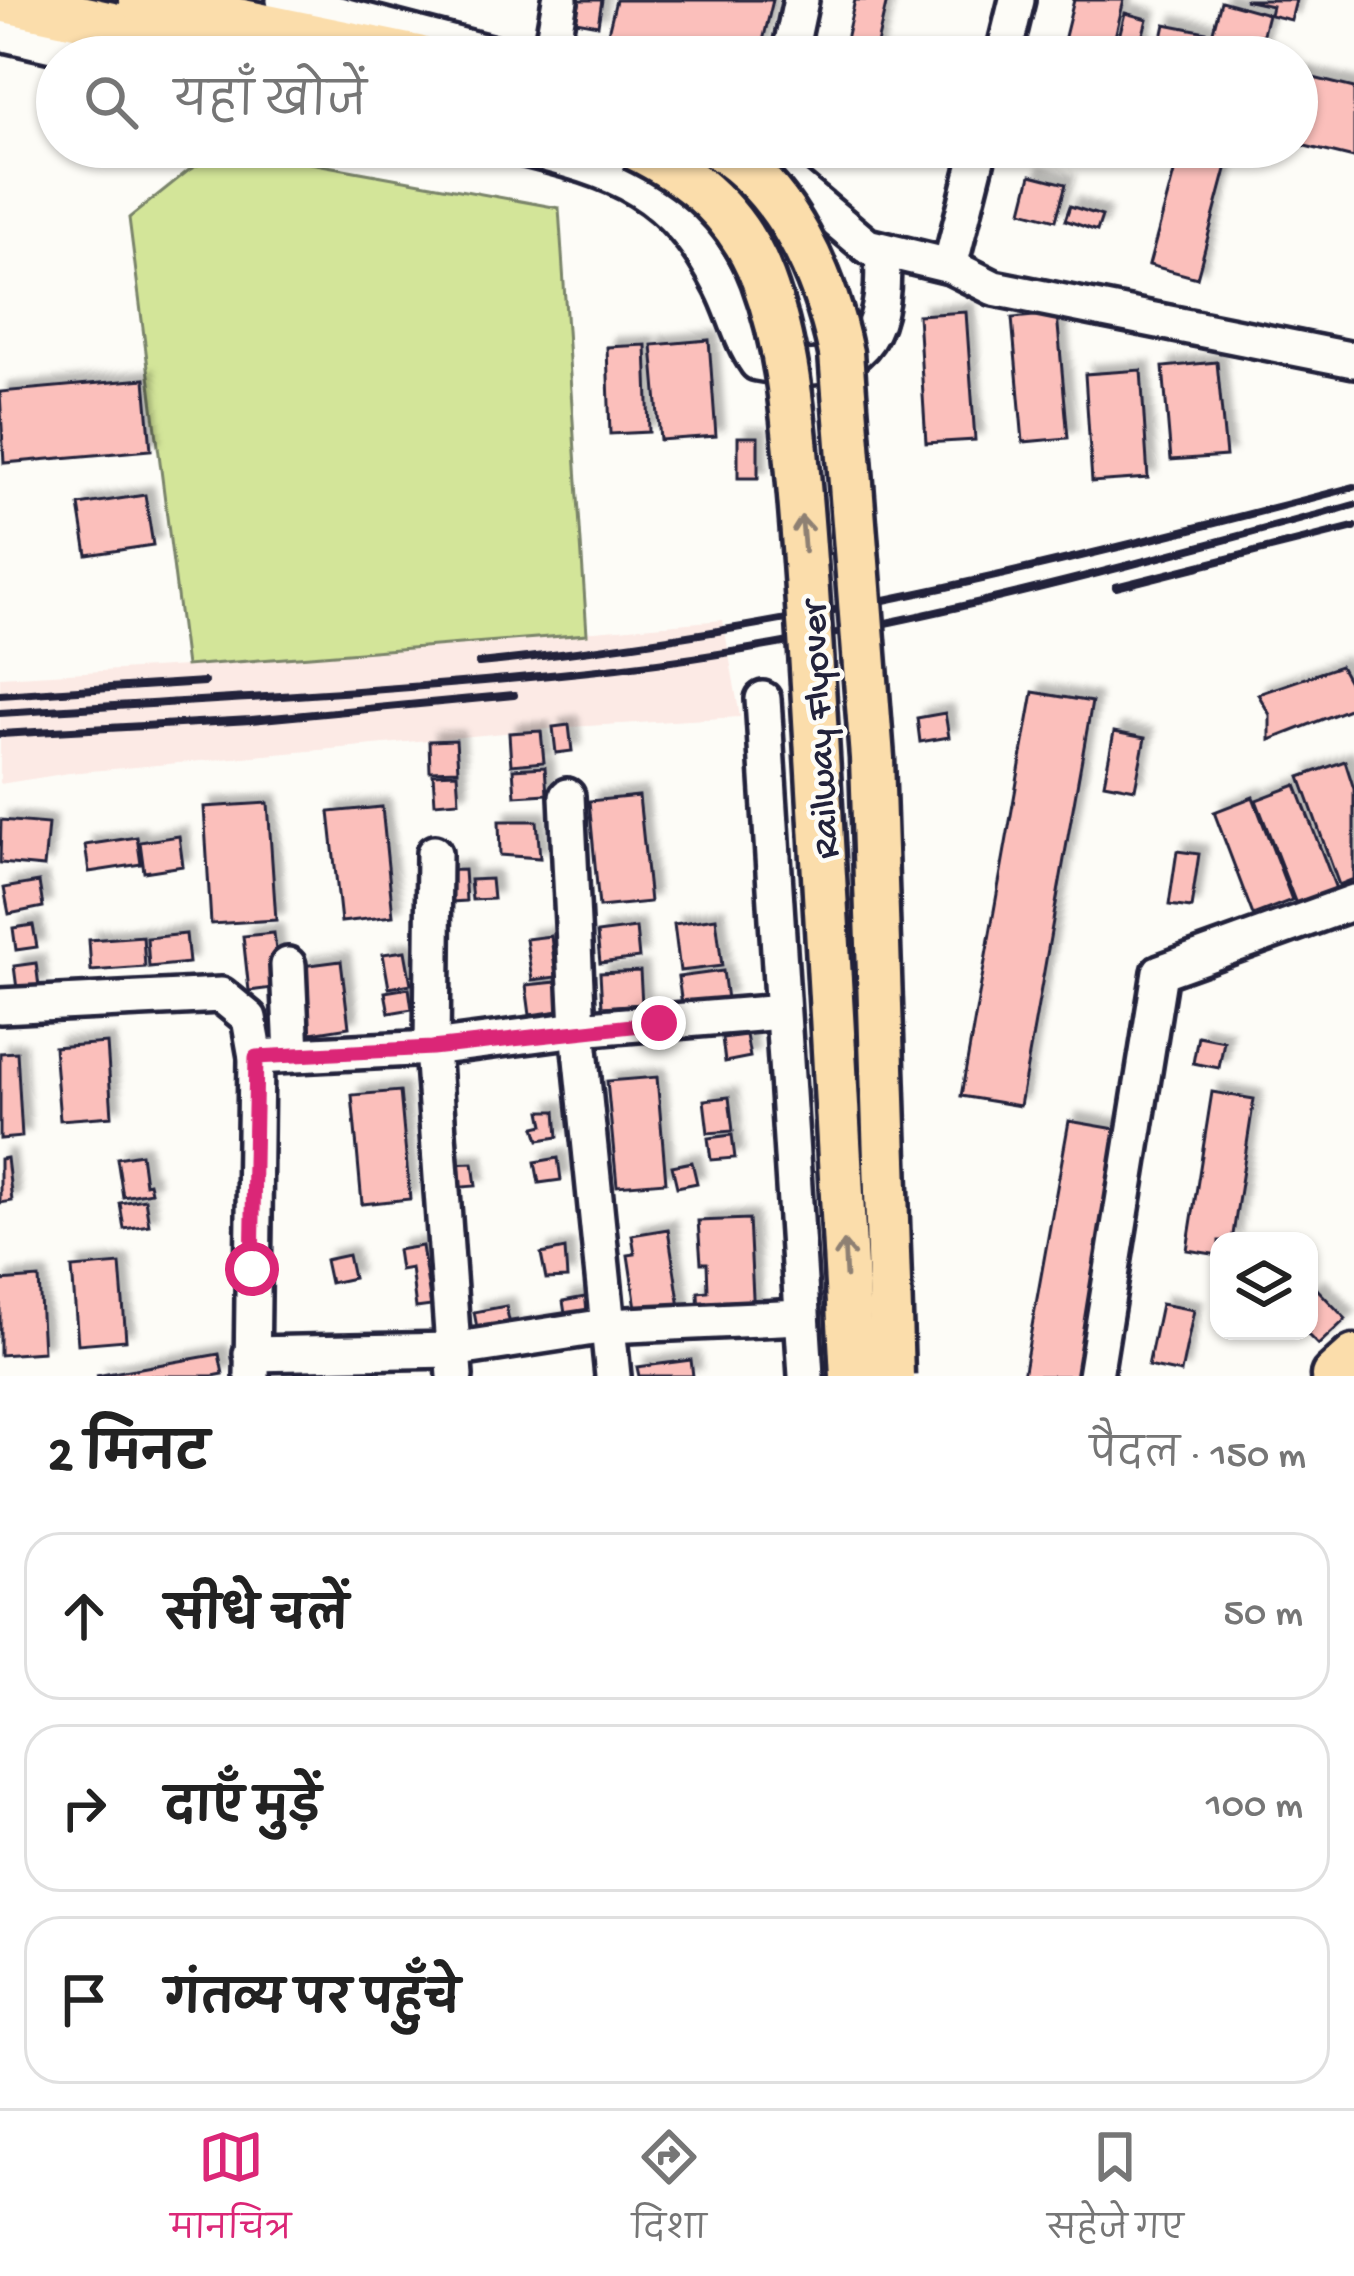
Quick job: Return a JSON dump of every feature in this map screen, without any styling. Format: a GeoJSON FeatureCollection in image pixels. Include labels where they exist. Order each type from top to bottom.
{"type":"FeatureCollection","features":[{"type":"Feature","properties":{"kind":"main road"},"geometry":{"type":"LineString","coordinates":[[0,0],[170,36]]}},
{"type":"Feature","properties":{"kind":"main road"},"geometry":{"type":"LineString","coordinates":[[140,0],[316,36]]}},
{"type":"Feature","properties":{"kind":"main road","name":"Railway Flyover"},"geometry":{"type":"LineString","coordinates":[[676,168],[713,198],[737,228],[767,292],[791,390],[807,580],[852,1376]]}},
{"type":"Feature","properties":{"kind":"main road","name":"Railway Flyover"},"geometry":{"type":"LineString","coordinates":[[743,168],[761,182],[811,257],[832,310],[841,353],[872,758],[892,1376]]}},
{"type":"Feature","properties":{"kind":"main road"},"geometry":{"type":"LineString","coordinates":[[1333,1376],[1354,1357]]}},
{"type":"Feature","properties":{"kind":"street"},"geometry":{"type":"LineString","coordinates":[[284,0],[424,36]]}},
{"type":"Feature","properties":{"kind":"street"},"geometry":{"type":"LineString","coordinates":[[554,36],[560,0]]}},
{"type":"Feature","properties":{"kind":"street"},"geometry":{"type":"LineString","coordinates":[[793,36],[801,0]]}},
{"type":"Feature","properties":{"kind":"street"},"geometry":{"type":"LineString","coordinates":[[1008,36],[1017,0]]}},
{"type":"Feature","properties":{"kind":"street"},"geometry":{"type":"LineString","coordinates":[[0,33],[36,41]]}},
{"type":"Feature","properties":{"kind":"street"},"geometry":{"type":"LineString","coordinates":[[592,168],[640,188],[674,214],[700,244],[757,363],[825,368],[860,352],[874,328],[884,282],[882,254],[780,168]]}},
{"type":"Feature","properties":{"kind":"street"},"geometry":{"type":"LineString","coordinates":[[950,266],[975,168]]}},
{"type":"Feature","properties":{"kind":"street"},"geometry":{"type":"LineString","coordinates":[[867,246],[950,266],[994,288],[1354,360]]}},
{"type":"Feature","properties":{"kind":"street"},"geometry":{"type":"LineString","coordinates":[[763,699],[806,1376]]}},
{"type":"Feature","properties":{"kind":"street"},"geometry":{"type":"LineString","coordinates":[[567,796],[578,1030],[614,1376]]}},
{"type":"Feature","properties":{"kind":"street"},"geometry":{"type":"LineString","coordinates":[[434,853],[432,1048],[453,1363]]}},
{"type":"Feature","properties":{"kind":"street"},"geometry":{"type":"LineString","coordinates":[[1095,1376],[1160,972],[1354,902]]}},
{"type":"Feature","properties":{"kind":"street"},"geometry":{"type":"LineString","coordinates":[[288,964],[292,1054]]}},
{"type":"Feature","properties":{"kind":"street"},"geometry":{"type":"LineString","coordinates":[[0,1006],[220,995],[249,1018],[256,1057],[252,1365],[453,1363],[606,1326],[801,1317]]}},
{"type":"Feature","properties":{"kind":"street"},"geometry":{"type":"LineString","coordinates":[[256,1057],[432,1048],[782,1012]]}},
{"type":"Feature","properties":{"kind":"shaded area"},"geometry":{"type":"Polygon","coordinates":[[[723,620],[740,717],[570,727],[69,773],[0,784],[0,677],[186,666],[723,620]]]}},
{"type":"Feature","properties":{"kind":"green space"},"geometry":{"type":"Polygon","coordinates":[[[338,168],[559,208],[587,634],[186,666],[129,218],[189,170],[338,168]]]}},
{"type":"Feature","properties":{"kind":"building"},"geometry":{"type":"Polygon","coordinates":[[[580,0],[602,0],[598,25],[576,21],[580,0]]]}},
{"type":"Feature","properties":{"kind":"building"},"geometry":{"type":"Polygon","coordinates":[[[616,0],[773,0],[764,36],[607,36],[616,0]]]}},
{"type":"Feature","properties":{"kind":"building"},"geometry":{"type":"Polygon","coordinates":[[[855,0],[887,0],[879,36],[847,36],[855,0]]]}},
{"type":"Feature","properties":{"kind":"building"},"geometry":{"type":"Polygon","coordinates":[[[1074,0],[1124,0],[1115,36],[1065,36],[1074,0]]]}},
{"type":"Feature","properties":{"kind":"building"},"geometry":{"type":"Polygon","coordinates":[[[1244,0],[1296,0],[1291,20],[1270,15],[1272,6],[1244,0]]]}},
{"type":"Feature","properties":{"kind":"building"},"geometry":{"type":"Polygon","coordinates":[[[1221,1],[1268,14],[1262,36],[1212,36],[1221,1]]]}},
{"type":"Feature","properties":{"kind":"building"},"geometry":{"type":"Polygon","coordinates":[[[1125,13],[1147,19],[1143,36],[1119,36],[1125,13]]]}},
{"type":"Feature","properties":{"kind":"building"},"geometry":{"type":"Polygon","coordinates":[[[1165,24],[1206,32],[1205,36],[1162,36],[1165,24]]]}},
{"type":"Feature","properties":{"kind":"building"},"geometry":{"type":"Polygon","coordinates":[[[1318,79],[1354,88],[1354,158],[1318,149],[1318,79]]]}},
{"type":"Feature","properties":{"kind":"building"},"geometry":{"type":"Polygon","coordinates":[[[1175,168],[1226,168],[1197,278],[1149,265],[1175,168]]]}},
{"type":"Feature","properties":{"kind":"building"},"geometry":{"type":"Polygon","coordinates":[[[1031,175],[1066,184],[1056,220],[1022,211],[1031,175]]]}},
{"type":"Feature","properties":{"kind":"building"},"geometry":{"type":"Polygon","coordinates":[[[1070,206],[1102,216],[1097,231],[1065,220],[1070,206]]]}},
{"type":"Feature","properties":{"kind":"building"},"geometry":{"type":"Polygon","coordinates":[[[966,312],[975,440],[926,443],[918,315],[966,312]]]}},
{"type":"Feature","properties":{"kind":"building"},"geometry":{"type":"Polygon","coordinates":[[[1057,314],[1068,438],[1023,442],[1012,318],[1057,314]]]}},
{"type":"Feature","properties":{"kind":"building"},"geometry":{"type":"Polygon","coordinates":[[[709,340],[716,436],[660,440],[652,345],[709,340]]]}},
{"type":"Feature","properties":{"kind":"building"},"geometry":{"type":"Polygon","coordinates":[[[646,345],[649,432],[610,434],[607,347],[646,345]]]}},
{"type":"Feature","properties":{"kind":"building"},"geometry":{"type":"Polygon","coordinates":[[[1217,362],[1226,456],[1171,460],[1163,367],[1217,362]]]}},
{"type":"Feature","properties":{"kind":"building"},"geometry":{"type":"Polygon","coordinates":[[[1141,370],[1148,478],[1092,482],[1085,374],[1141,370]]]}},
{"type":"Feature","properties":{"kind":"building"},"geometry":{"type":"Polygon","coordinates":[[[145,379],[151,450],[4,463],[0,392],[145,379]]]}},
{"type":"Feature","properties":{"kind":"building"},"geometry":{"type":"Polygon","coordinates":[[[738,437],[758,437],[758,478],[738,478],[738,437]]]}},
{"type":"Feature","properties":{"kind":"building"},"geometry":{"type":"Polygon","coordinates":[[[145,495],[153,545],[87,555],[79,505],[145,495]]]}},
{"type":"Feature","properties":{"kind":"building"},"geometry":{"type":"Polygon","coordinates":[[[1340,666],[1350,684],[1354,707],[1270,740],[1270,715],[1258,694],[1340,666]]]}},
{"type":"Feature","properties":{"kind":"building"},"geometry":{"type":"Polygon","coordinates":[[[1033,692],[1092,702],[1020,1106],[961,1096],[1033,692]]]}},
{"type":"Feature","properties":{"kind":"building"},"geometry":{"type":"Polygon","coordinates":[[[945,713],[949,737],[920,742],[917,718],[945,713]]]}},
{"type":"Feature","properties":{"kind":"building"},"geometry":{"type":"Polygon","coordinates":[[[569,725],[572,751],[556,753],[553,727],[569,725]]]}},
{"type":"Feature","properties":{"kind":"building"},"geometry":{"type":"Polygon","coordinates":[[[541,731],[544,762],[511,765],[509,733],[541,731]]]}},
{"type":"Feature","properties":{"kind":"building"},"geometry":{"type":"Polygon","coordinates":[[[1114,732],[1145,738],[1135,789],[1104,783],[1114,732]]]}},
{"type":"Feature","properties":{"kind":"building"},"geometry":{"type":"Polygon","coordinates":[[[456,740],[458,770],[430,771],[429,741],[456,740]]]}},
{"type":"Feature","properties":{"kind":"building"},"geometry":{"type":"Polygon","coordinates":[[[1345,761],[1354,789],[1354,879],[1339,885],[1300,777],[1345,761]]]}},
{"type":"Feature","properties":{"kind":"building"},"geometry":{"type":"Polygon","coordinates":[[[545,767],[547,794],[515,796],[513,769],[545,767]]]}},
{"type":"Feature","properties":{"kind":"building"},"geometry":{"type":"Polygon","coordinates":[[[457,773],[459,801],[435,803],[433,774],[457,773]]]}},
{"type":"Feature","properties":{"kind":"building"},"geometry":{"type":"Polygon","coordinates":[[[1296,785],[1336,889],[1296,904],[1256,800],[1296,785]]]}},
{"type":"Feature","properties":{"kind":"building"},"geometry":{"type":"Polygon","coordinates":[[[639,796],[650,902],[599,907],[589,801],[639,796]]]}},
{"type":"Feature","properties":{"kind":"building"},"geometry":{"type":"Polygon","coordinates":[[[1253,797],[1292,900],[1253,915],[1214,812],[1253,797]]]}},
{"type":"Feature","properties":{"kind":"building"},"geometry":{"type":"Polygon","coordinates":[[[268,803],[276,920],[211,924],[204,807],[268,803]]]}},
{"type":"Feature","properties":{"kind":"building"},"geometry":{"type":"Polygon","coordinates":[[[382,807],[393,916],[341,922],[329,812],[382,807]]]}},
{"type":"Feature","properties":{"kind":"building"},"geometry":{"type":"Polygon","coordinates":[[[1,820],[48,824],[44,867],[0,863],[1,820]]]}},
{"type":"Feature","properties":{"kind":"building"},"geometry":{"type":"Polygon","coordinates":[[[499,821],[537,821],[540,858],[500,855],[499,821]]]}},
{"type":"Feature","properties":{"kind":"building"},"geometry":{"type":"Polygon","coordinates":[[[179,836],[183,866],[144,872],[140,842],[179,836]]]}},
{"type":"Feature","properties":{"kind":"building"},"geometry":{"type":"Polygon","coordinates":[[[137,837],[141,864],[89,872],[85,845],[137,837]]]}},
{"type":"Feature","properties":{"kind":"building"},"geometry":{"type":"Polygon","coordinates":[[[1177,851],[1199,854],[1191,908],[1169,905],[1177,851]]]}},
{"type":"Feature","properties":{"kind":"building"},"geometry":{"type":"Polygon","coordinates":[[[464,870],[466,901],[436,903],[435,871],[464,870]]]}},
{"type":"Feature","properties":{"kind":"building"},"geometry":{"type":"Polygon","coordinates":[[[491,879],[493,899],[472,900],[470,880],[491,879]]]}},
{"type":"Feature","properties":{"kind":"building"},"geometry":{"type":"Polygon","coordinates":[[[39,882],[43,907],[9,914],[4,888],[39,882]]]}},
{"type":"Feature","properties":{"kind":"building"},"geometry":{"type":"Polygon","coordinates":[[[716,918],[722,966],[680,971],[674,924],[716,918]]]}},
{"type":"Feature","properties":{"kind":"building"},"geometry":{"type":"Polygon","coordinates":[[[33,925],[37,947],[16,950],[13,928],[33,925]]]}},
{"type":"Feature","properties":{"kind":"building"},"geometry":{"type":"Polygon","coordinates":[[[636,928],[639,958],[600,963],[597,933],[636,928]]]}},
{"type":"Feature","properties":{"kind":"building"},"geometry":{"type":"Polygon","coordinates":[[[274,933],[280,987],[249,991],[243,936],[274,933]]]}},
{"type":"Feature","properties":{"kind":"building"},"geometry":{"type":"Polygon","coordinates":[[[186,934],[189,963],[149,967],[147,938],[186,934]]]}},
{"type":"Feature","properties":{"kind":"building"},"geometry":{"type":"Polygon","coordinates":[[[143,936],[145,967],[91,971],[89,940],[143,936]]]}},
{"type":"Feature","properties":{"kind":"building"},"geometry":{"type":"Polygon","coordinates":[[[551,936],[556,977],[532,980],[526,939],[551,936]]]}},
{"type":"Feature","properties":{"kind":"building"},"geometry":{"type":"Polygon","coordinates":[[[405,951],[411,984],[389,988],[383,954],[405,951]]]}},
{"type":"Feature","properties":{"kind":"building"},"geometry":{"type":"Polygon","coordinates":[[[341,961],[349,1027],[311,1033],[302,966],[341,961]]]}},
{"type":"Feature","properties":{"kind":"building"},"geometry":{"type":"Polygon","coordinates":[[[36,963],[39,987],[17,989],[14,966],[36,963]]]}},
{"type":"Feature","properties":{"kind":"building"},"geometry":{"type":"Polygon","coordinates":[[[640,971],[642,1004],[602,1007],[600,973],[640,971]]]}},
{"type":"Feature","properties":{"kind":"building"},"geometry":{"type":"Polygon","coordinates":[[[723,971],[727,999],[682,1005],[678,977],[723,971]]]}},
{"type":"Feature","properties":{"kind":"building"},"geometry":{"type":"Polygon","coordinates":[[[557,982],[560,1011],[530,1015],[526,985],[557,982]]]}},
{"type":"Feature","properties":{"kind":"building"},"geometry":{"type":"Polygon","coordinates":[[[409,988],[412,1009],[389,1013],[385,992],[409,988]]]}},
{"type":"Feature","properties":{"kind":"building"},"geometry":{"type":"Polygon","coordinates":[[[746,1035],[750,1057],[725,1062],[722,1038],[746,1035]]]}},
{"type":"Feature","properties":{"kind":"building"},"geometry":{"type":"Polygon","coordinates":[[[1198,1036],[1224,1041],[1219,1068],[1193,1063],[1198,1036]]]}},
{"type":"Feature","properties":{"kind":"building"},"geometry":{"type":"Polygon","coordinates":[[[107,1043],[112,1116],[60,1120],[54,1047],[107,1043]]]}},
{"type":"Feature","properties":{"kind":"building"},"geometry":{"type":"Polygon","coordinates":[[[17,1052],[22,1137],[0,1139],[0,1053],[17,1052]]]}},
{"type":"Feature","properties":{"kind":"building"},"geometry":{"type":"Polygon","coordinates":[[[657,1077],[666,1182],[617,1186],[607,1081],[657,1077]]]}},
{"type":"Feature","properties":{"kind":"building"},"geometry":{"type":"Polygon","coordinates":[[[400,1091],[410,1199],[362,1204],[352,1095],[400,1091]]]}},
{"type":"Feature","properties":{"kind":"building"},"geometry":{"type":"Polygon","coordinates":[[[1212,1092],[1254,1099],[1233,1232],[1210,1232],[1210,1254],[1187,1250],[1212,1092]]]}},
{"type":"Feature","properties":{"kind":"building"},"geometry":{"type":"Polygon","coordinates":[[[729,1097],[733,1131],[708,1133],[704,1100],[729,1097]]]}},
{"type":"Feature","properties":{"kind":"building"},"geometry":{"type":"Polygon","coordinates":[[[541,1111],[556,1111],[558,1137],[539,1140],[535,1127],[544,1125],[541,1111]]]}},
{"type":"Feature","properties":{"kind":"building"},"geometry":{"type":"Polygon","coordinates":[[[1069,1121],[1133,1132],[1089,1376],[1023,1376],[1069,1121]]]}},
{"type":"Feature","properties":{"kind":"building"},"geometry":{"type":"Polygon","coordinates":[[[732,1135],[735,1158],[711,1160],[708,1138],[732,1135]]]}},
{"type":"Feature","properties":{"kind":"building"},"geometry":{"type":"Polygon","coordinates":[[[141,1154],[145,1184],[149,1183],[151,1192],[123,1197],[117,1158],[141,1154]]]}},
{"type":"Feature","properties":{"kind":"building"},"geometry":{"type":"Polygon","coordinates":[[[7,1158],[12,1201],[0,1203],[0,1159],[7,1158]]]}},
{"type":"Feature","properties":{"kind":"building"},"geometry":{"type":"Polygon","coordinates":[[[558,1158],[561,1180],[539,1183],[535,1162],[558,1158]]]}},
{"type":"Feature","properties":{"kind":"building"},"geometry":{"type":"Polygon","coordinates":[[[692,1162],[697,1183],[677,1187],[672,1166],[692,1162]]]}},
{"type":"Feature","properties":{"kind":"building"},"geometry":{"type":"Polygon","coordinates":[[[473,1163],[476,1186],[450,1188],[449,1164],[473,1163]]]}},
{"type":"Feature","properties":{"kind":"building"},"geometry":{"type":"Polygon","coordinates":[[[145,1199],[149,1225],[124,1229],[120,1203],[145,1199]]]}},
{"type":"Feature","properties":{"kind":"building"},"geometry":{"type":"Polygon","coordinates":[[[749,1219],[754,1316],[699,1320],[698,1292],[708,1291],[698,1221],[749,1219]]]}},
{"type":"Feature","properties":{"kind":"building"},"geometry":{"type":"Polygon","coordinates":[[[668,1229],[681,1314],[638,1321],[628,1255],[635,1254],[632,1235],[668,1229]]]}},
{"type":"Feature","properties":{"kind":"building"},"geometry":{"type":"Polygon","coordinates":[[[422,1246],[431,1306],[416,1308],[411,1268],[400,1270],[397,1250],[422,1246]]]}},
{"type":"Feature","properties":{"kind":"building"},"geometry":{"type":"Polygon","coordinates":[[[565,1249],[567,1278],[546,1279],[541,1254],[565,1249]]]}},
{"type":"Feature","properties":{"kind":"building"},"geometry":{"type":"Polygon","coordinates":[[[348,1255],[353,1278],[330,1283],[325,1260],[348,1255]]]}},
{"type":"Feature","properties":{"kind":"building"},"geometry":{"type":"Polygon","coordinates":[[[120,1264],[126,1340],[78,1344],[72,1268],[120,1264]]]}},
{"type":"Feature","properties":{"kind":"building"},"geometry":{"type":"Polygon","coordinates":[[[39,1278],[43,1352],[0,1355],[0,1281],[39,1278]]]}},
{"type":"Feature","properties":{"kind":"building"},"geometry":{"type":"Polygon","coordinates":[[[1318,1290],[1346,1319],[1318,1345],[1313,1340],[1318,1340],[1318,1290]]]}},
{"type":"Feature","properties":{"kind":"building"},"geometry":{"type":"Polygon","coordinates":[[[596,1295],[604,1342],[484,1364],[474,1312],[506,1306],[511,1330],[566,1320],[563,1301],[596,1295]]]}},
{"type":"Feature","properties":{"kind":"building"},"geometry":{"type":"Polygon","coordinates":[[[1161,1304],[1194,1310],[1181,1373],[1148,1366],[1161,1304]]]}},
{"type":"Feature","properties":{"kind":"building"},"geometry":{"type":"Polygon","coordinates":[[[219,1354],[223,1374],[213,1376],[96,1376],[219,1354]]]}},
{"type":"Feature","properties":{"kind":"building"},"geometry":{"type":"Polygon","coordinates":[[[691,1360],[693,1376],[639,1376],[637,1367],[691,1360]]]}},
{"type":"Feature","properties":{"kind":"railway"},"geometry":{"type":"LineString","coordinates":[[479,663],[811,615],[1029,568],[1354,487]]}},
{"type":"Feature","properties":{"kind":"railway"},"geometry":{"type":"LineString","coordinates":[[0,713],[463,683],[711,655],[989,600],[1354,505]]}},
{"type":"Feature","properties":{"kind":"railway"},"geometry":{"type":"LineString","coordinates":[[1116,587],[1354,527]]}},
{"type":"Feature","properties":{"kind":"railway"},"geometry":{"type":"LineString","coordinates":[[0,695],[204,682]]}},
{"type":"Feature","properties":{"kind":"railway"},"geometry":{"type":"LineString","coordinates":[[0,734],[251,720],[514,695]]}},
{"type":"Feature","properties":{"kind":"route"},"geometry":{"type":"LineString","coordinates":[[252,1269],[256,1057],[432,1048],[659,1023]]}}]}
